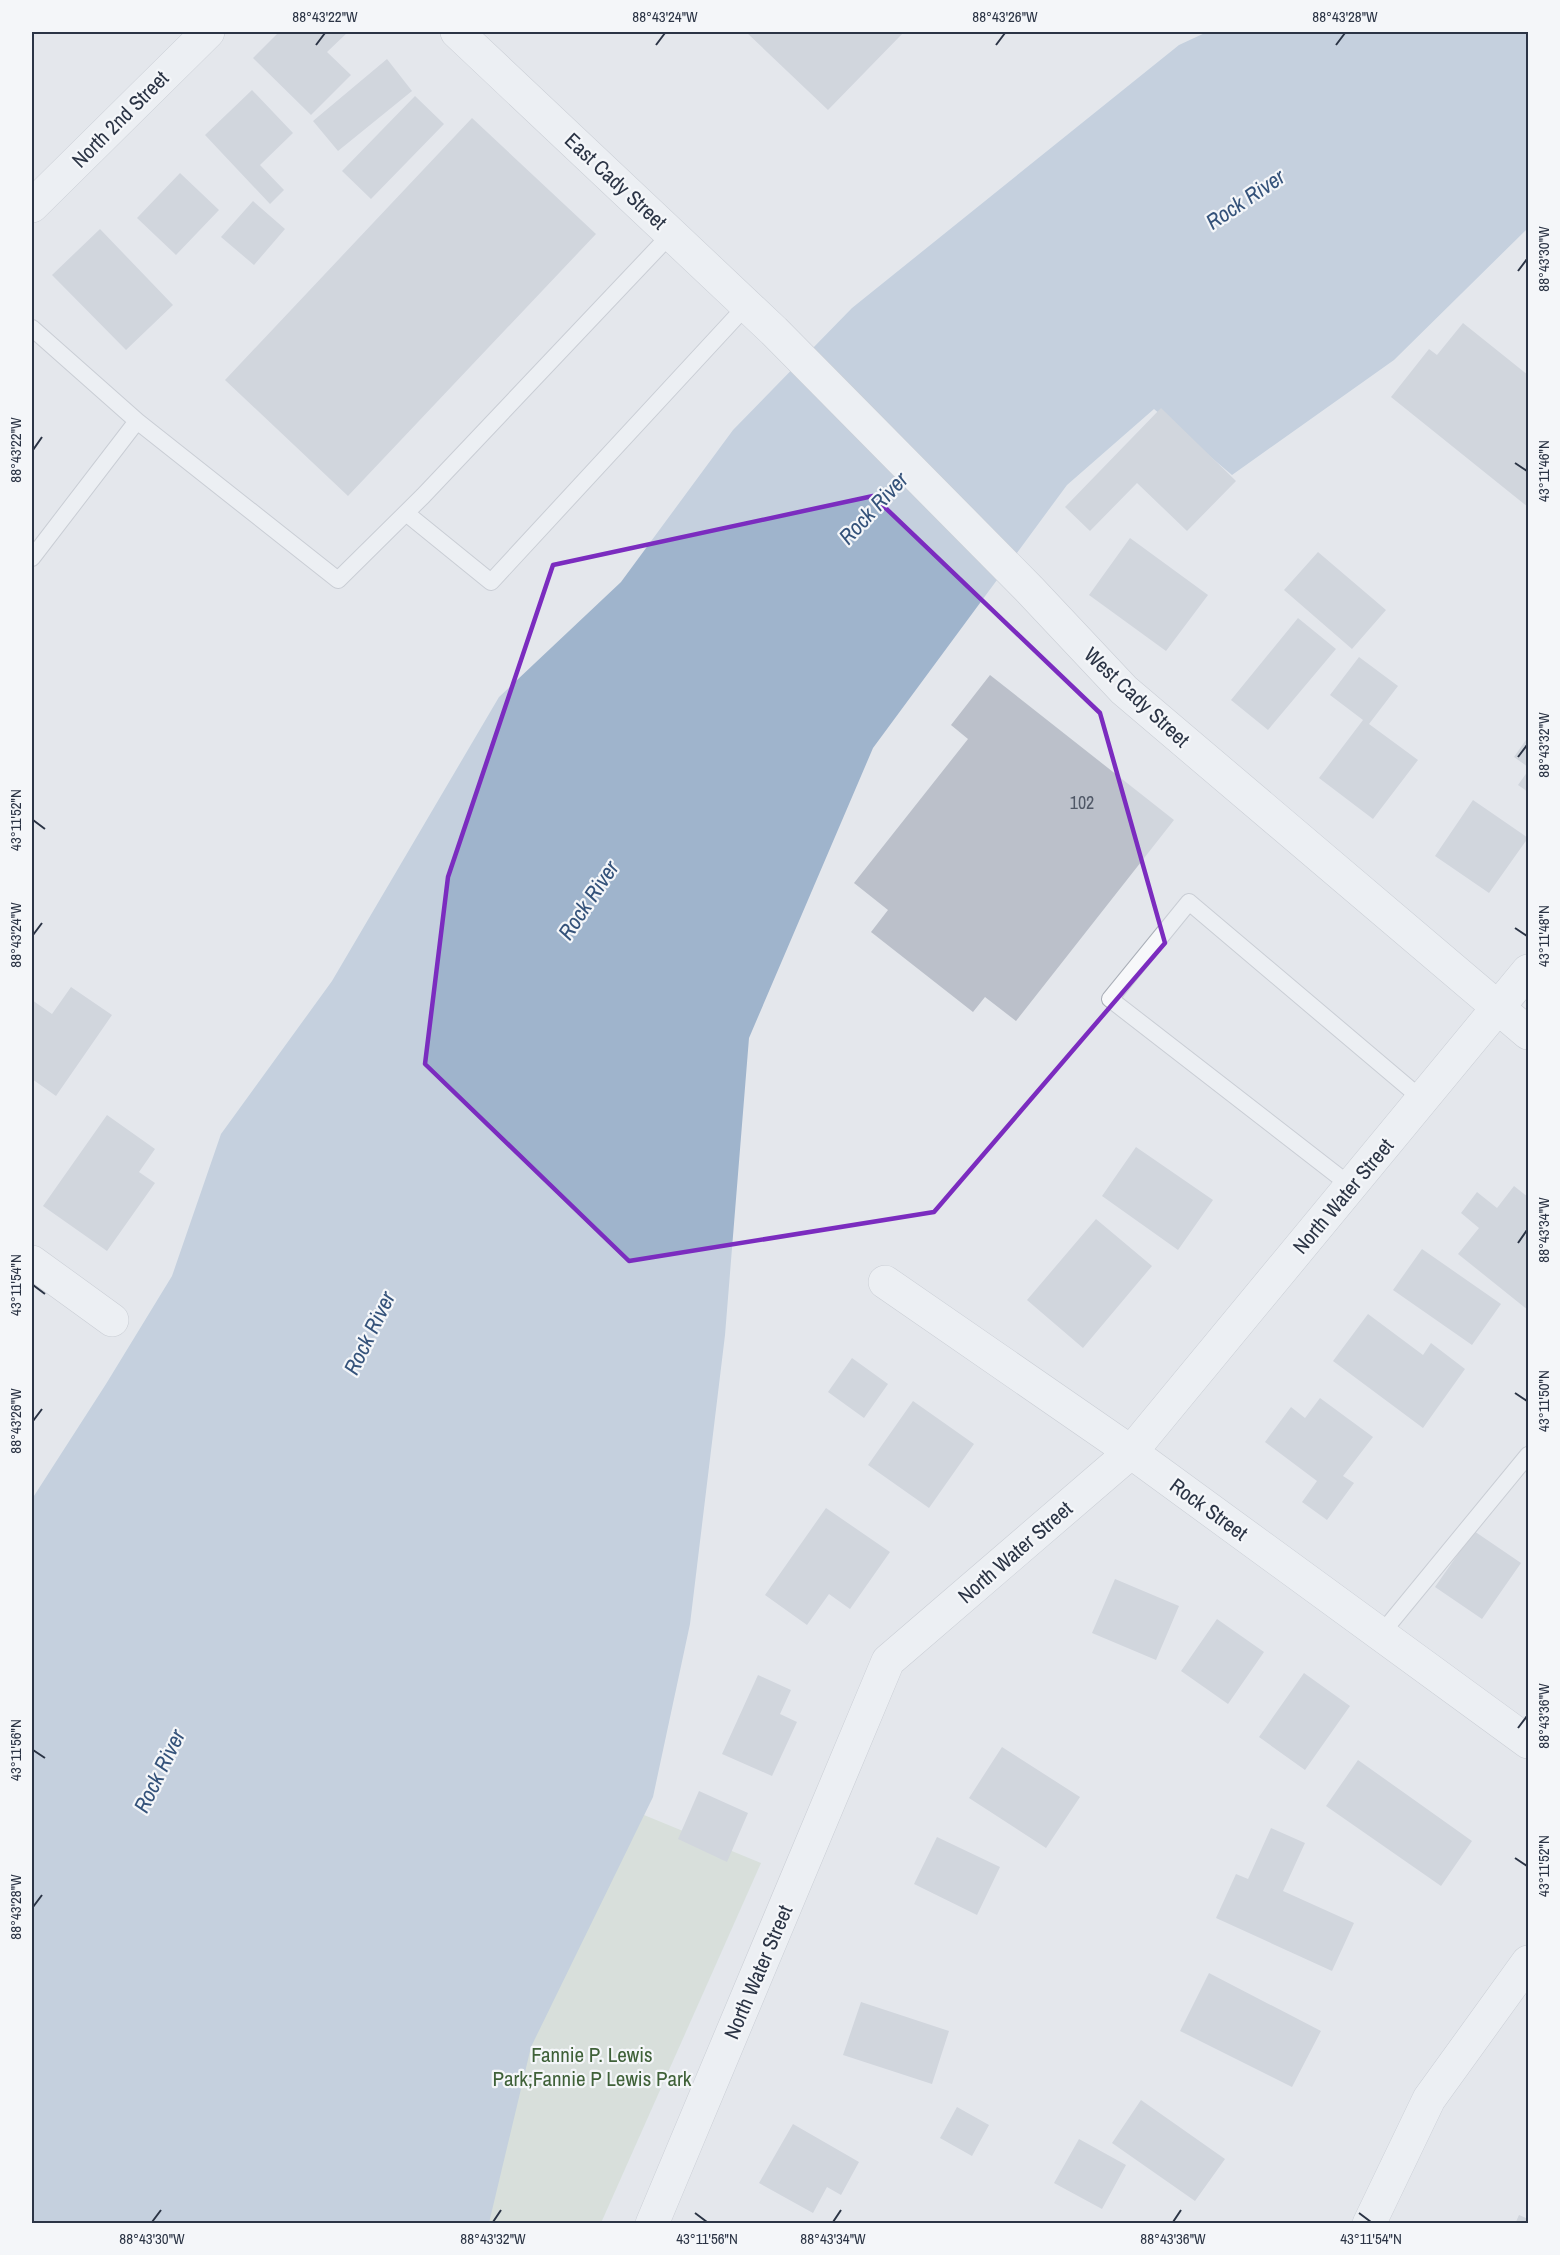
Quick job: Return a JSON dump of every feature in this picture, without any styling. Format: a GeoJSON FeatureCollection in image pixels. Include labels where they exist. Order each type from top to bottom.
{"type":"FeatureCollection","features":[{"type":"Feature","properties":{"kind":"street","name":"North 2nd Street"},"geometry":{"type":"LineString","coordinates":[[32,206],[208,32]]}},
{"type":"Feature","properties":{"kind":"street","name":"East Cady Street"},"geometry":{"type":"LineString","coordinates":[[457,32],[774,331]]}},
{"type":"Feature","properties":{"kind":"street","name":"West Cady Street"},"geometry":{"type":"LineString","coordinates":[[774,331],[1029,589],[1124,690],[1528,1032]]}},
{"type":"Feature","properties":{"kind":"street","name":"North Water Street"},"geometry":{"type":"LineString","coordinates":[[652,2223],[888,1661],[1131,1452],[1528,971]]}},
{"type":"Feature","properties":{"kind":"street"},"geometry":{"type":"LineString","coordinates":[[32,1262],[111,1320]]}},
{"type":"Feature","properties":{"kind":"street","name":"Rock Street"},"geometry":{"type":"LineString","coordinates":[[885,1282],[1131,1452],[1528,1742]]}},
{"type":"Feature","properties":{"kind":"street"},"geometry":{"type":"LineString","coordinates":[[1369,2223],[1429,2099],[1528,1962]]}},
{"type":"Feature","properties":{"kind":"lane"},"geometry":{"type":"LineString","coordinates":[[32,328],[137,421],[338,580],[406,513],[671,234]]}},
{"type":"Feature","properties":{"kind":"lane"},"geometry":{"type":"LineString","coordinates":[[406,513],[490,582],[747,305]]}},
{"type":"Feature","properties":{"kind":"lane"},"geometry":{"type":"LineString","coordinates":[[32,558],[137,421]]}},
{"type":"Feature","properties":{"kind":"lane"},"geometry":{"type":"LineString","coordinates":[[1351,1186],[1110,999],[1189,902],[1423,1100]]}},
{"type":"Feature","properties":{"kind":"lane"},"geometry":{"type":"LineString","coordinates":[[1381,1634],[1528,1455]]}},
{"type":"Feature","properties":{"kind":"highlighted area"},"geometry":{"type":"Polygon","coordinates":[[[873,496],[1100,713],[1165,943],[934,1212],[629,1261],[425,1064],[448,877],[553,565],[873,496]]]}},
{"type":"Feature","properties":{"kind":"green space","name":"Fannie P. Lewis Park;Fannie P Lewis Park"},"geometry":{"type":"Polygon","coordinates":[[[644,1815],[761,1863],[601,2223],[485,2224],[522,2044],[644,1815]]]}},
{"type":"Feature","properties":{"kind":"water","name":"Rock River"},"geometry":{"type":"Polygon","coordinates":[[[1207,32],[1528,32],[1528,228],[1394,360],[1232,475],[1154,409],[1067,485],[873,748],[749,1038],[725,1335],[690,1624],[653,1797],[531,2047],[489,2223],[32,2223],[32,1499],[172,1276],[221,1134],[332,981],[499,697],[621,582],[733,430],[852,308],[1179,45],[1207,32]]]}},
{"type":"Feature","properties":{"kind":"building"},"geometry":{"type":"Polygon","coordinates":[[[279,32],[348,32],[327,52],[351,75],[311,115],[253,58],[279,32]]]}},
{"type":"Feature","properties":{"kind":"building"},"geometry":{"type":"Polygon","coordinates":[[[746,32],[904,32],[828,110],[746,32]]]}},
{"type":"Feature","properties":{"kind":"building"},"geometry":{"type":"Polygon","coordinates":[[[387,59],[412,91],[338,151],[313,121],[387,59]]]}},
{"type":"Feature","properties":{"kind":"building"},"geometry":{"type":"Polygon","coordinates":[[[252,90],[293,133],[260,165],[284,190],[270,204],[205,135],[252,90]]]}},
{"type":"Feature","properties":{"kind":"building"},"geometry":{"type":"Polygon","coordinates":[[[415,96],[444,124],[371,199],[342,171],[415,96]]]}},
{"type":"Feature","properties":{"kind":"building"},"geometry":{"type":"Polygon","coordinates":[[[472,118],[596,234],[348,496],[225,380],[472,118]]]}},
{"type":"Feature","properties":{"kind":"building"},"geometry":{"type":"Polygon","coordinates":[[[180,173],[219,210],[176,255],[137,218],[180,173]]]}},
{"type":"Feature","properties":{"kind":"building"},"geometry":{"type":"Polygon","coordinates":[[[253,201],[285,229],[254,265],[221,237],[253,201]]]}},
{"type":"Feature","properties":{"kind":"building"},"geometry":{"type":"Polygon","coordinates":[[[100,229],[173,305],[126,350],[52,275],[100,229]]]}},
{"type":"Feature","properties":{"kind":"building"},"geometry":{"type":"Polygon","coordinates":[[[1463,323],[1528,375],[1528,507],[1391,397],[1429,349],[1437,355],[1463,323]]]}},
{"type":"Feature","properties":{"kind":"building"},"geometry":{"type":"Polygon","coordinates":[[[1161,408],[1236,481],[1187,531],[1137,483],[1090,531],[1065,507],[1161,408]]]}},
{"type":"Feature","properties":{"kind":"building"},"geometry":{"type":"Polygon","coordinates":[[[1130,538],[1208,595],[1166,651],[1089,595],[1130,538]]]}},
{"type":"Feature","properties":{"kind":"building"},"geometry":{"type":"Polygon","coordinates":[[[1318,552],[1386,610],[1352,649],[1284,590],[1318,552]]]}},
{"type":"Feature","properties":{"kind":"building"},"geometry":{"type":"Polygon","coordinates":[[[1298,618],[1336,649],[1268,730],[1231,700],[1298,618]]]}},
{"type":"Feature","properties":{"kind":"building"},"geometry":{"type":"Polygon","coordinates":[[[1359,657],[1398,686],[1369,724],[1418,760],[1373,819],[1319,778],[1363,720],[1330,695],[1359,657]]]}},
{"type":"Feature","properties":{"kind":"building"},"geometry":{"type":"Polygon","coordinates":[[[990,675],[1174,820],[1016,1021],[985,997],[973,1012],[871,932],[888,910],[854,883],[968,739],[951,725],[990,675]]]}},
{"type":"Feature","properties":{"kind":"building"},"geometry":{"type":"Polygon","coordinates":[[[1528,737],[1528,767],[1514,757],[1528,737]]]}},
{"type":"Feature","properties":{"kind":"building"},"geometry":{"type":"Polygon","coordinates":[[[1528,771],[1528,792],[1518,785],[1528,771]]]}},
{"type":"Feature","properties":{"kind":"building"},"geometry":{"type":"Polygon","coordinates":[[[1473,800],[1528,838],[1489,893],[1435,856],[1473,800]]]}},
{"type":"Feature","properties":{"kind":"building"},"geometry":{"type":"Polygon","coordinates":[[[71,987],[112,1015],[56,1096],[32,1079],[32,1000],[52,1014],[71,987]]]}},
{"type":"Feature","properties":{"kind":"building"},"geometry":{"type":"Polygon","coordinates":[[[107,1115],[155,1149],[139,1172],[155,1183],[107,1251],[43,1206],[107,1115]]]}},
{"type":"Feature","properties":{"kind":"building"},"geometry":{"type":"Polygon","coordinates":[[[1136,1147],[1213,1200],[1178,1250],[1102,1196],[1136,1147]]]}},
{"type":"Feature","properties":{"kind":"building"},"geometry":{"type":"Polygon","coordinates":[[[1514,1186],[1528,1197],[1528,1310],[1458,1254],[1479,1228],[1461,1213],[1477,1192],[1497,1208],[1514,1186]]]}},
{"type":"Feature","properties":{"kind":"building"},"geometry":{"type":"Polygon","coordinates":[[[1096,1219],[1152,1266],[1083,1348],[1027,1300],[1096,1219]]]}},
{"type":"Feature","properties":{"kind":"building"},"geometry":{"type":"Polygon","coordinates":[[[1422,1249],[1501,1304],[1472,1345],[1393,1290],[1422,1249]]]}},
{"type":"Feature","properties":{"kind":"building"},"geometry":{"type":"Polygon","coordinates":[[[1368,1314],[1423,1355],[1431,1343],[1465,1369],[1423,1428],[1333,1361],[1368,1314]]]}},
{"type":"Feature","properties":{"kind":"building"},"geometry":{"type":"Polygon","coordinates":[[[852,1358],[888,1384],[864,1418],[828,1392],[852,1358]]]}},
{"type":"Feature","properties":{"kind":"building"},"geometry":{"type":"Polygon","coordinates":[[[1320,1398],[1373,1437],[1343,1476],[1354,1483],[1327,1520],[1302,1502],[1317,1481],[1265,1442],[1291,1407],[1305,1418],[1320,1398]]]}},
{"type":"Feature","properties":{"kind":"building"},"geometry":{"type":"Polygon","coordinates":[[[913,1401],[974,1444],[929,1508],[868,1465],[913,1401]]]}},
{"type":"Feature","properties":{"kind":"building"},"geometry":{"type":"Polygon","coordinates":[[[826,1508],[890,1552],[850,1609],[829,1594],[807,1625],[765,1595],[826,1508]]]}},
{"type":"Feature","properties":{"kind":"building"},"geometry":{"type":"Polygon","coordinates":[[[1474,1531],[1521,1563],[1482,1619],[1435,1587],[1474,1531]]]}},
{"type":"Feature","properties":{"kind":"building"},"geometry":{"type":"Polygon","coordinates":[[[1115,1579],[1179,1606],[1156,1660],[1092,1633],[1115,1579]]]}},
{"type":"Feature","properties":{"kind":"building"},"geometry":{"type":"Polygon","coordinates":[[[1217,1619],[1264,1652],[1228,1704],[1181,1671],[1217,1619]]]}},
{"type":"Feature","properties":{"kind":"building"},"geometry":{"type":"Polygon","coordinates":[[[1304,1673],[1350,1706],[1305,1770],[1259,1737],[1304,1673]]]}},
{"type":"Feature","properties":{"kind":"building"},"geometry":{"type":"Polygon","coordinates":[[[758,1675],[791,1690],[780,1714],[797,1722],[772,1776],[722,1754],[758,1675]]]}},
{"type":"Feature","properties":{"kind":"building"},"geometry":{"type":"Polygon","coordinates":[[[1002,1747],[1080,1797],[1046,1848],[969,1798],[1002,1747]]]}},
{"type":"Feature","properties":{"kind":"building"},"geometry":{"type":"Polygon","coordinates":[[[1358,1760],[1472,1841],[1441,1886],[1326,1806],[1358,1760]]]}},
{"type":"Feature","properties":{"kind":"building"},"geometry":{"type":"Polygon","coordinates":[[[699,1791],[748,1813],[727,1862],[678,1839],[699,1791]]]}},
{"type":"Feature","properties":{"kind":"building"},"geometry":{"type":"Polygon","coordinates":[[[1271,1828],[1305,1843],[1283,1891],[1354,1923],[1332,1971],[1216,1918],[1236,1874],[1248,1879],[1271,1828]]]}},
{"type":"Feature","properties":{"kind":"building"},"geometry":{"type":"Polygon","coordinates":[[[937,1837],[1000,1867],[977,1915],[914,1884],[937,1837]]]}},
{"type":"Feature","properties":{"kind":"building"},"geometry":{"type":"Polygon","coordinates":[[[1209,1973],[1321,2031],[1292,2087],[1180,2031],[1209,1973]]]}},
{"type":"Feature","properties":{"kind":"building"},"geometry":{"type":"Polygon","coordinates":[[[861,2002],[949,2031],[932,2084],[843,2055],[861,2002]]]}},
{"type":"Feature","properties":{"kind":"building"},"geometry":{"type":"Polygon","coordinates":[[[1141,2100],[1225,2159],[1195,2201],[1112,2143],[1141,2100]]]}},
{"type":"Feature","properties":{"kind":"building"},"geometry":{"type":"Polygon","coordinates":[[[957,2107],[989,2125],[972,2156],[940,2138],[957,2107]]]}},
{"type":"Feature","properties":{"kind":"building"},"geometry":{"type":"Polygon","coordinates":[[[793,2124],[859,2162],[841,2195],[827,2187],[813,2213],[759,2183],[793,2124]]]}},
{"type":"Feature","properties":{"kind":"building"},"geometry":{"type":"Polygon","coordinates":[[[1079,2139],[1126,2165],[1102,2209],[1054,2183],[1079,2139]]]}},
{"type":"Feature","properties":{"kind":"building"},"geometry":{"type":"Polygon","coordinates":[[[1519,2215],[1528,2219],[1528,2224],[1515,2224],[1519,2215]]]}}]}
